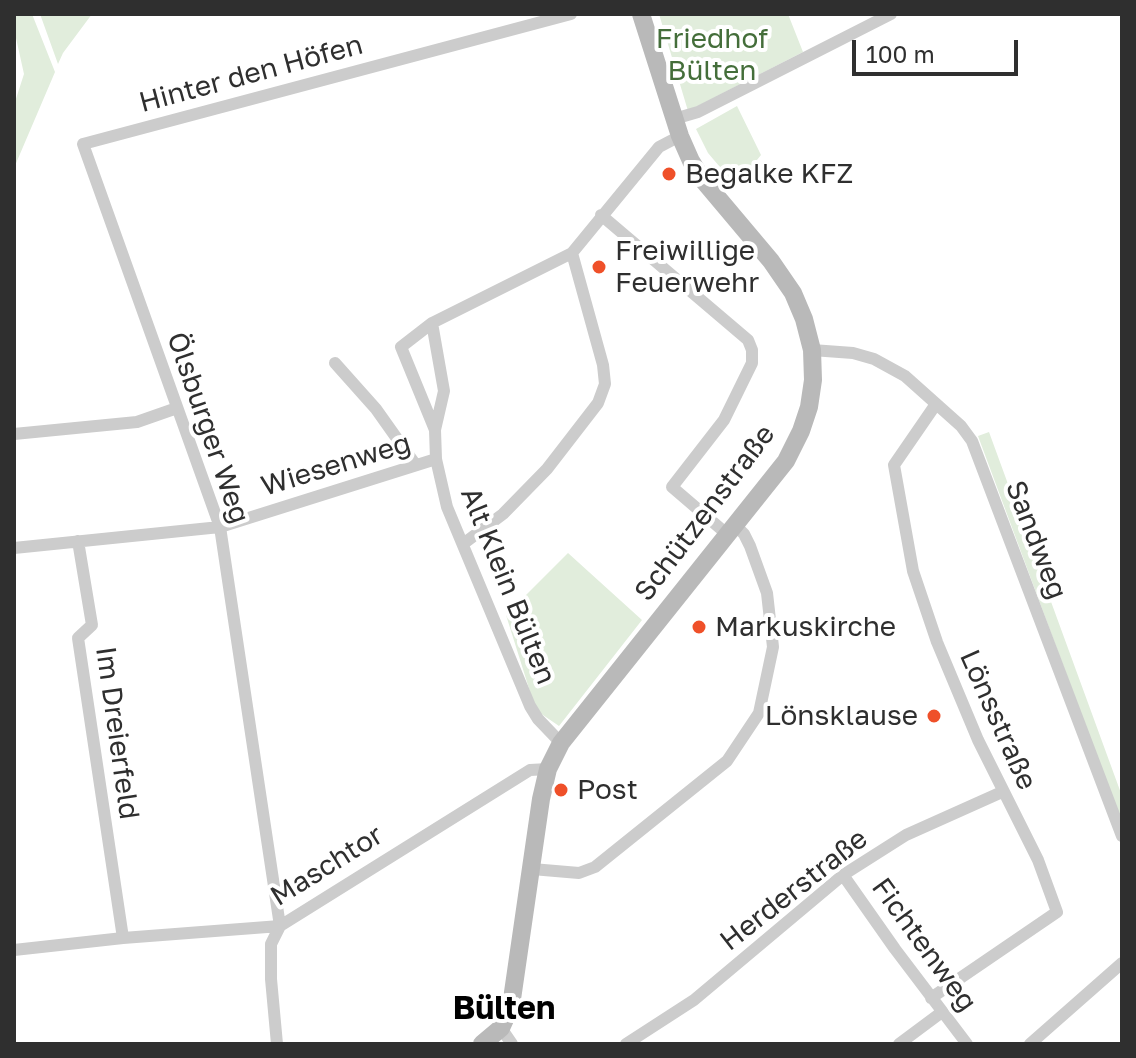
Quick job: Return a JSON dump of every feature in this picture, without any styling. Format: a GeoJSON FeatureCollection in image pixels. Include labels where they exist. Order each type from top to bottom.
{"type":"FeatureCollection","features":[{"type":"Feature","properties":{"kind":"street","name":"Hinter den Höfen"},"geometry":{"type":"LineString","coordinates":[[83,144],[571,14]]}},
{"type":"Feature","properties":{"kind":"street","name":"Schützenstraße"},"geometry":{"type":"LineString","coordinates":[[501,1028],[511,1006],[548,769],[561,743],[616,671],[786,461],[801,431],[813,380],[812,350],[793,293],[771,261],[702,179],[677,128],[641,14]]}},
{"type":"Feature","properties":{"kind":"street"},"geometry":{"type":"LineString","coordinates":[[435,430],[401,347],[432,323],[572,253],[659,147],[698,112],[891,14]]}},
{"type":"Feature","properties":{"kind":"street","name":"Ölsburger Weg"},"geometry":{"type":"LineString","coordinates":[[83,144],[220,527],[280,926]]}},
{"type":"Feature","properties":{"kind":"street"},"geometry":{"type":"LineString","coordinates":[[532,869],[579,873],[595,867],[727,761],[759,713],[773,647],[767,593],[744,534],[732,531],[672,487],[724,420],[752,363],[752,350],[748,340],[601,215]]}},
{"type":"Feature","properties":{"kind":"street"},"geometry":{"type":"LineString","coordinates":[[463,544],[503,514],[547,469],[598,403],[605,384],[603,365],[572,253]]}},
{"type":"Feature","properties":{"kind":"street","name":"Alt Klein Bülten"},"geometry":{"type":"LineString","coordinates":[[432,323],[444,391],[435,430],[436,459],[447,507],[530,706],[561,743]]}},
{"type":"Feature","properties":{"kind":"street","name":"Sandweg"},"geometry":{"type":"LineString","coordinates":[[812,350],[853,353],[874,359],[905,376],[961,426],[972,441],[1122,836]]}},
{"type":"Feature","properties":{"kind":"street"},"geometry":{"type":"LineString","coordinates":[[335,363],[376,409],[415,464]]}},
{"type":"Feature","properties":{"kind":"street","name":"Lönsstraße"},"geometry":{"type":"LineString","coordinates":[[931,998],[1057,912],[1038,860],[1002,792],[937,642],[913,571],[894,465],[936,404]]}},
{"type":"Feature","properties":{"kind":"street"},"geometry":{"type":"LineString","coordinates":[[14,434],[137,422],[177,408]]}},
{"type":"Feature","properties":{"kind":"street","name":"Wiesenweg"},"geometry":{"type":"LineString","coordinates":[[14,548],[220,527],[436,459]]}},
{"type":"Feature","properties":{"kind":"street","name":"Im Dreierfeld"},"geometry":{"type":"LineString","coordinates":[[78,541],[92,625],[78,638],[123,938]]}},
{"type":"Feature","properties":{"kind":"street","name":"Maschtor"},"geometry":{"type":"LineString","coordinates":[[14,950],[280,926],[530,770],[548,769]]}},
{"type":"Feature","properties":{"kind":"street","name":"Herderstraße"},"geometry":{"type":"LineString","coordinates":[[626,1044],[694,1000],[843,875],[906,835],[1002,792]]}},
{"type":"Feature","properties":{"kind":"street","name":"Fichtenweg"},"geometry":{"type":"LineString","coordinates":[[843,875],[967,1044]]}},
{"type":"Feature","properties":{"kind":"street"},"geometry":{"type":"LineString","coordinates":[[277,1044],[271,944],[280,926]]}},
{"type":"Feature","properties":{"kind":"street"},"geometry":{"type":"LineString","coordinates":[[1030,1044],[1122,963]]}},
{"type":"Feature","properties":{"kind":"street"},"geometry":{"type":"LineString","coordinates":[[899,1044],[942,1012]]}},
{"type":"Feature","properties":{"kind":"street"},"geometry":{"type":"LineString","coordinates":[[482,1044],[501,1028],[512,1044]]}},
{"type":"Feature","properties":{"kind":"green space"},"geometry":{"type":"Polygon","coordinates":[[[14,14],[32,14],[55,72],[14,168],[14,105],[24,74],[14,29],[14,14]]]}},
{"type":"Feature","properties":{"kind":"green space"},"geometry":{"type":"Polygon","coordinates":[[[40,14],[92,14],[58,64],[40,14]]]}},
{"type":"Feature","properties":{"kind":"green space","name":"Friedhof Bülten"},"geometry":{"type":"Polygon","coordinates":[[[659,14],[788,14],[803,52],[688,111],[659,14]]]}},
{"type":"Feature","properties":{"kind":"green space"},"geometry":{"type":"Polygon","coordinates":[[[737,106],[761,155],[736,186],[708,153],[696,129],[737,106]]]}},
{"type":"Feature","properties":{"kind":"green space"},"geometry":{"type":"Polygon","coordinates":[[[989,432],[1122,796],[1122,824],[978,436],[989,432]]]}},
{"type":"Feature","properties":{"kind":"green space"},"geometry":{"type":"Polygon","coordinates":[[[568,553],[642,620],[559,726],[540,713],[532,698],[506,615],[568,553]]]}},
{"type":"Feature","properties":{"kind":"place","name":"Begalke KFZ"},"geometry":{"type":"Point","coordinates":[669,174]}},
{"type":"Feature","properties":{"kind":"place","name":"Freiwillige Feuerwehr"},"geometry":{"type":"Point","coordinates":[599,267]}},
{"type":"Feature","properties":{"kind":"place","name":"Markuskirche"},"geometry":{"type":"Point","coordinates":[699,627]}},
{"type":"Feature","properties":{"kind":"place","name":"Lönsklause"},"geometry":{"type":"Point","coordinates":[934,716]}},
{"type":"Feature","properties":{"kind":"place","name":"Post"},"geometry":{"type":"Point","coordinates":[561,790]}},
{"type":"Feature","properties":{"kind":"district","name":"Bülten"},"geometry":{"type":"Point","coordinates":[504,1009]}}]}
